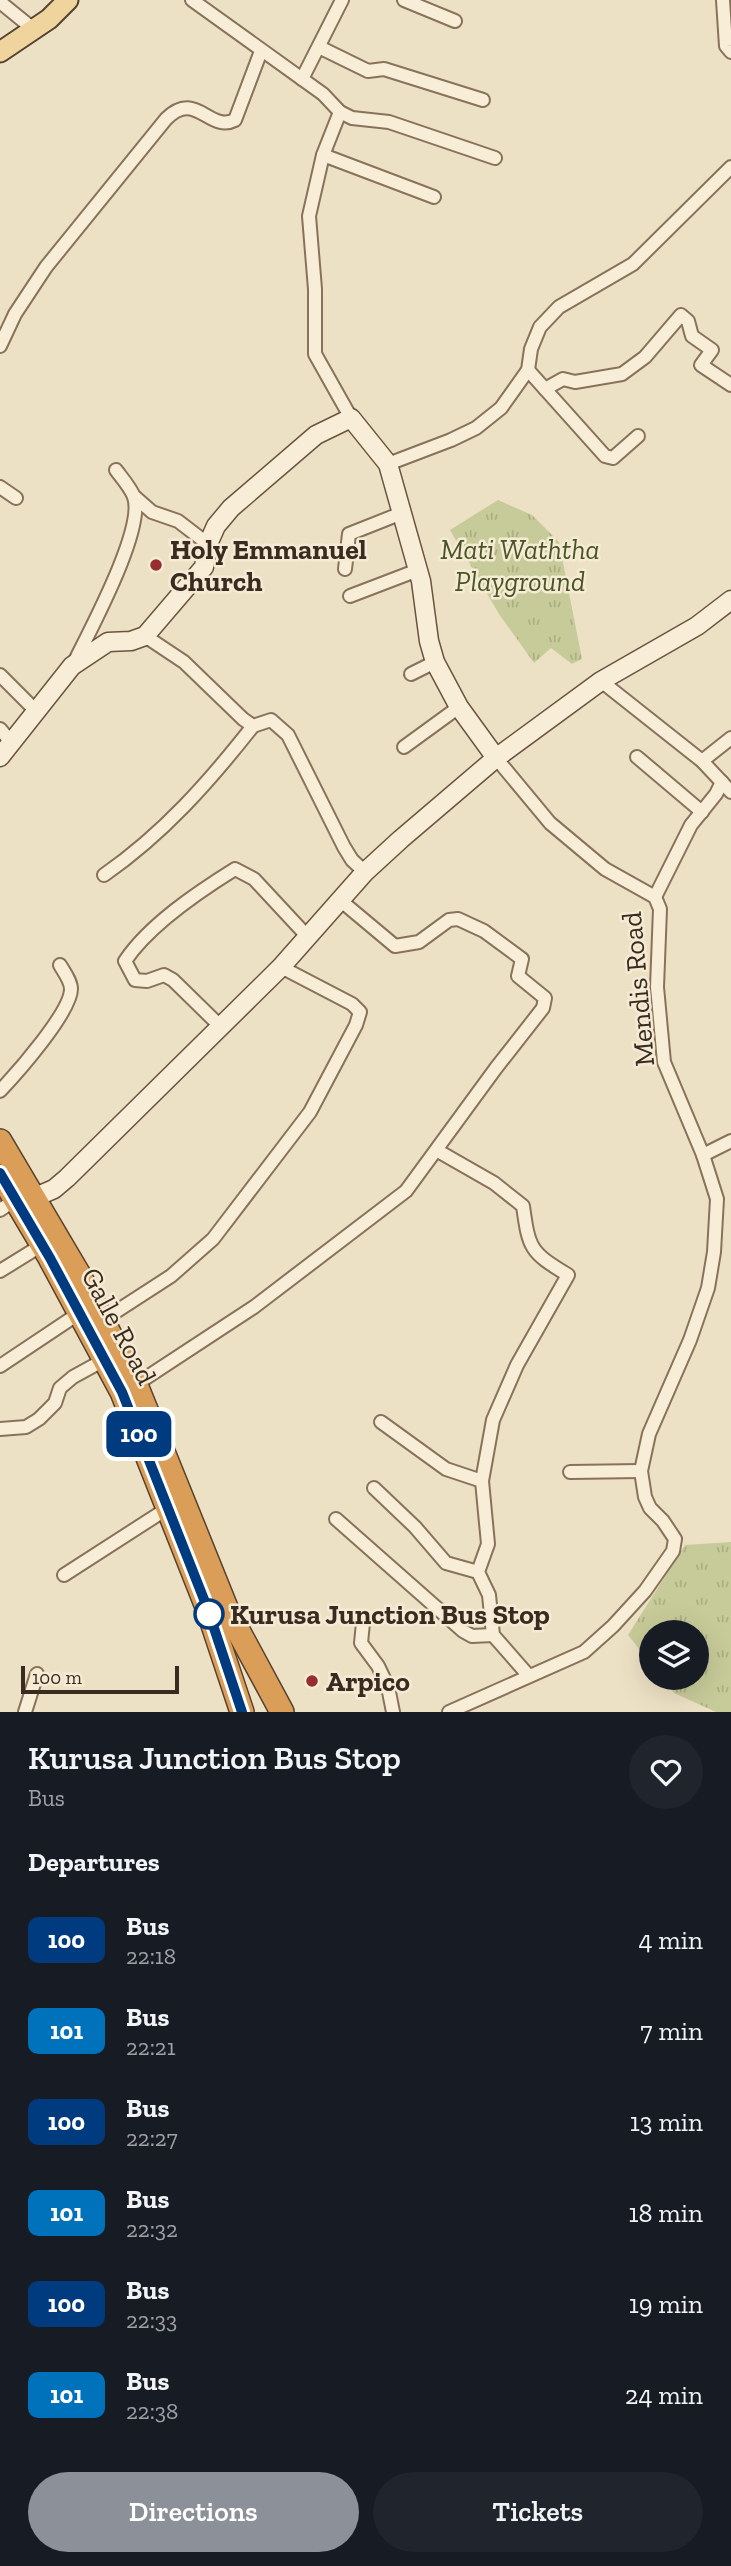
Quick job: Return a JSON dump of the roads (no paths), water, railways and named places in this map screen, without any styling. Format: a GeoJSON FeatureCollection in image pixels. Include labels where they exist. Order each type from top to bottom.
{"type":"FeatureCollection","features":[{"type":"Feature","properties":{"kind":"highway","name":"Galle Road"},"geometry":{"type":"LineString","coordinates":[[0,1141],[17,1203],[79,1273],[103,1320],[129,1388],[227,1610],[282,1712]]}},
{"type":"Feature","properties":{"kind":"highway","name":"Galle Road"},"geometry":{"type":"LineString","coordinates":[[0,1173],[104,1360],[129,1388],[168,1508],[207,1607],[242,1712]]}},
{"type":"Feature","properties":{"kind":"highway","name":"Galle Road"},"geometry":{"type":"LineString","coordinates":[[227,1610],[258,1712]]}},
{"type":"Feature","properties":{"kind":"main road"},"geometry":{"type":"LineString","coordinates":[[0,52],[48,19],[68,0]]}},
{"type":"Feature","properties":{"kind":"street"},"geometry":{"type":"LineString","coordinates":[[192,0],[323,94],[340,112],[352,118],[388,122],[495,158]]}},
{"type":"Feature","properties":{"kind":"street"},"geometry":{"type":"LineString","coordinates":[[302,79],[342,0]]}},
{"type":"Feature","properties":{"kind":"street"},"geometry":{"type":"LineString","coordinates":[[404,0],[455,21]]}},
{"type":"Feature","properties":{"kind":"street"},"geometry":{"type":"LineString","coordinates":[[723,0],[726,46],[731,52]]}},
{"type":"Feature","properties":{"kind":"street"},"geometry":{"type":"LineString","coordinates":[[0,2],[32,29]]}},
{"type":"Feature","properties":{"kind":"street"},"geometry":{"type":"LineString","coordinates":[[319,47],[368,71],[384,69],[483,100]]}},
{"type":"Feature","properties":{"kind":"street"},"geometry":{"type":"LineString","coordinates":[[0,346],[15,314],[46,267],[166,118],[180,108],[187,107],[222,123],[235,120],[261,51]]}},
{"type":"Feature","properties":{"kind":"street"},"geometry":{"type":"LineString","coordinates":[[340,112],[323,155],[309,216],[315,289],[315,354],[351,418],[388,464],[418,570],[435,662],[459,707],[496,758]]}},
{"type":"Feature","properties":{"kind":"street"},"geometry":{"type":"LineString","coordinates":[[323,155],[434,197]]}},
{"type":"Feature","properties":{"kind":"street"},"geometry":{"type":"LineString","coordinates":[[388,464],[476,428],[501,408],[528,370],[531,349],[540,327],[559,307],[633,264],[731,167]]}},
{"type":"Feature","properties":{"kind":"street"},"geometry":{"type":"LineString","coordinates":[[545,389],[563,379],[575,382],[622,374],[645,357],[681,315],[688,321],[692,335],[712,350],[701,365],[731,385]]}},
{"type":"Feature","properties":{"kind":"street"},"geometry":{"type":"LineString","coordinates":[[528,370],[605,456],[613,458],[638,436]]}},
{"type":"Feature","properties":{"kind":"street"},"geometry":{"type":"LineString","coordinates":[[72,666],[108,642],[131,641],[145,636],[204,567],[208,544],[216,526],[231,508],[316,435],[351,418]]}},
{"type":"Feature","properties":{"kind":"street"},"geometry":{"type":"LineString","coordinates":[[116,470],[135,497],[152,512],[178,521],[208,544]]}},
{"type":"Feature","properties":{"kind":"street"},"geometry":{"type":"LineString","coordinates":[[0,487],[16,498]]}},
{"type":"Feature","properties":{"kind":"street"},"geometry":{"type":"LineString","coordinates":[[4,743],[72,666],[117,572],[133,527],[135,497]]}},
{"type":"Feature","properties":{"kind":"street"},"geometry":{"type":"LineString","coordinates":[[345,569],[349,534],[402,513]]}},
{"type":"Feature","properties":{"kind":"street"},"geometry":{"type":"LineString","coordinates":[[350,596],[418,570]]}},
{"type":"Feature","properties":{"kind":"street"},"geometry":{"type":"LineString","coordinates":[[17,1203],[54,1189],[67,1178],[281,967],[365,872],[496,758],[601,681],[697,626],[731,600]]}},
{"type":"Feature","properties":{"kind":"street"},"geometry":{"type":"LineString","coordinates":[[145,636],[184,662],[253,726]]}},
{"type":"Feature","properties":{"kind":"street"},"geometry":{"type":"LineString","coordinates":[[411,674],[435,662]]}},
{"type":"Feature","properties":{"kind":"street"},"geometry":{"type":"LineString","coordinates":[[0,675],[35,710]]}},
{"type":"Feature","properties":{"kind":"street"},"geometry":{"type":"LineString","coordinates":[[601,681],[702,761],[731,792]]}},
{"type":"Feature","properties":{"kind":"street"},"geometry":{"type":"LineString","coordinates":[[404,747],[459,707]]}},
{"type":"Feature","properties":{"kind":"street"},"geometry":{"type":"LineString","coordinates":[[104,875],[133,855],[174,818],[215,775],[253,726],[271,720],[288,735],[344,847],[352,860],[365,872]]}},
{"type":"Feature","properties":{"kind":"street"},"geometry":{"type":"LineString","coordinates":[[702,761],[731,738]]}},
{"type":"Feature","properties":{"kind":"street"},"geometry":{"type":"LineString","coordinates":[[637,757],[702,812]]}},
{"type":"Feature","properties":{"kind":"street","name":"Mendis Road"},"geometry":{"type":"LineString","coordinates":[[496,758],[551,823],[578,848],[605,869],[655,897],[660,909],[657,987],[664,1062],[717,1199],[714,1252],[708,1288],[690,1340],[649,1434],[641,1471],[645,1497],[650,1508],[675,1539],[673,1551],[645,1591],[613,1626],[584,1652],[528,1675]]}},
{"type":"Feature","properties":{"kind":"street"},"geometry":{"type":"LineString","coordinates":[[655,897],[691,825],[722,782]]}},
{"type":"Feature","properties":{"kind":"street"},"geometry":{"type":"LineString","coordinates":[[220,1026],[173,980],[164,975],[147,981],[135,980],[124,961],[135,946],[195,896],[235,869],[254,879],[307,936]]}},
{"type":"Feature","properties":{"kind":"street"},"geometry":{"type":"LineString","coordinates":[[129,1388],[254,1307],[406,1191],[543,1008],[545,998],[518,976],[522,959],[484,931],[458,919],[449,920],[419,942],[396,947],[340,900]]}},
{"type":"Feature","properties":{"kind":"street"},"geometry":{"type":"LineString","coordinates":[[0,1091],[51,1028],[70,997],[71,986],[60,965]]}},
{"type":"Feature","properties":{"kind":"street"},"geometry":{"type":"LineString","coordinates":[[103,1320],[171,1276],[213,1239],[310,1112],[356,1025],[359,1012],[352,1004],[281,967]]}},
{"type":"Feature","properties":{"kind":"street"},"geometry":{"type":"LineString","coordinates":[[702,1155],[731,1141]]}},
{"type":"Feature","properties":{"kind":"street"},"geometry":{"type":"LineString","coordinates":[[438,1151],[494,1183],[523,1206],[528,1240],[542,1259],[568,1275],[517,1365],[498,1409],[482,1481],[488,1544],[478,1572],[489,1595],[493,1635],[528,1675],[449,1712]]}},
{"type":"Feature","properties":{"kind":"street"},"geometry":{"type":"LineString","coordinates":[[0,1271],[42,1245]]}},
{"type":"Feature","properties":{"kind":"street"},"geometry":{"type":"LineString","coordinates":[[0,1366],[78,1314]]}},
{"type":"Feature","properties":{"kind":"street"},"geometry":{"type":"LineString","coordinates":[[0,1429],[26,1426],[39,1419],[55,1404],[60,1388],[73,1377],[104,1360]]}},
{"type":"Feature","properties":{"kind":"street"},"geometry":{"type":"LineString","coordinates":[[381,1422],[446,1469],[482,1481]]}},
{"type":"Feature","properties":{"kind":"street"},"geometry":{"type":"LineString","coordinates":[[570,1472],[641,1471]]}},
{"type":"Feature","properties":{"kind":"street"},"geometry":{"type":"LineString","coordinates":[[374,1488],[415,1527],[446,1563],[478,1572]]}},
{"type":"Feature","properties":{"kind":"street"},"geometry":{"type":"LineString","coordinates":[[64,1575],[168,1508]]}},
{"type":"Feature","properties":{"kind":"street"},"geometry":{"type":"LineString","coordinates":[[337,1519],[463,1631],[472,1636],[493,1635]]}},
{"type":"Feature","properties":{"kind":"street"},"geometry":{"type":"LineString","coordinates":[[363,1623],[361,1643],[383,1676],[393,1712]]}},
{"type":"Feature","properties":{"kind":"street"},"geometry":{"type":"LineString","coordinates":[[24,1712],[37,1674]]}},
{"type":"Feature","properties":{"kind":"place","name":"Holy Emmanuel Church"},"geometry":{"type":"Point","coordinates":[156,565]}},
{"type":"Feature","properties":{"kind":"place","name":"Kurusa Junction Bus Stop"},"geometry":{"type":"Point","coordinates":[209,1614]}},
{"type":"Feature","properties":{"kind":"place","name":"Arpico"},"geometry":{"type":"Point","coordinates":[312,1681]}},
{"type":"Feature","properties":{"kind":"park label","name":"Mati Waththa Playground"},"geometry":{"type":"Point","coordinates":[520,565]}}]}
